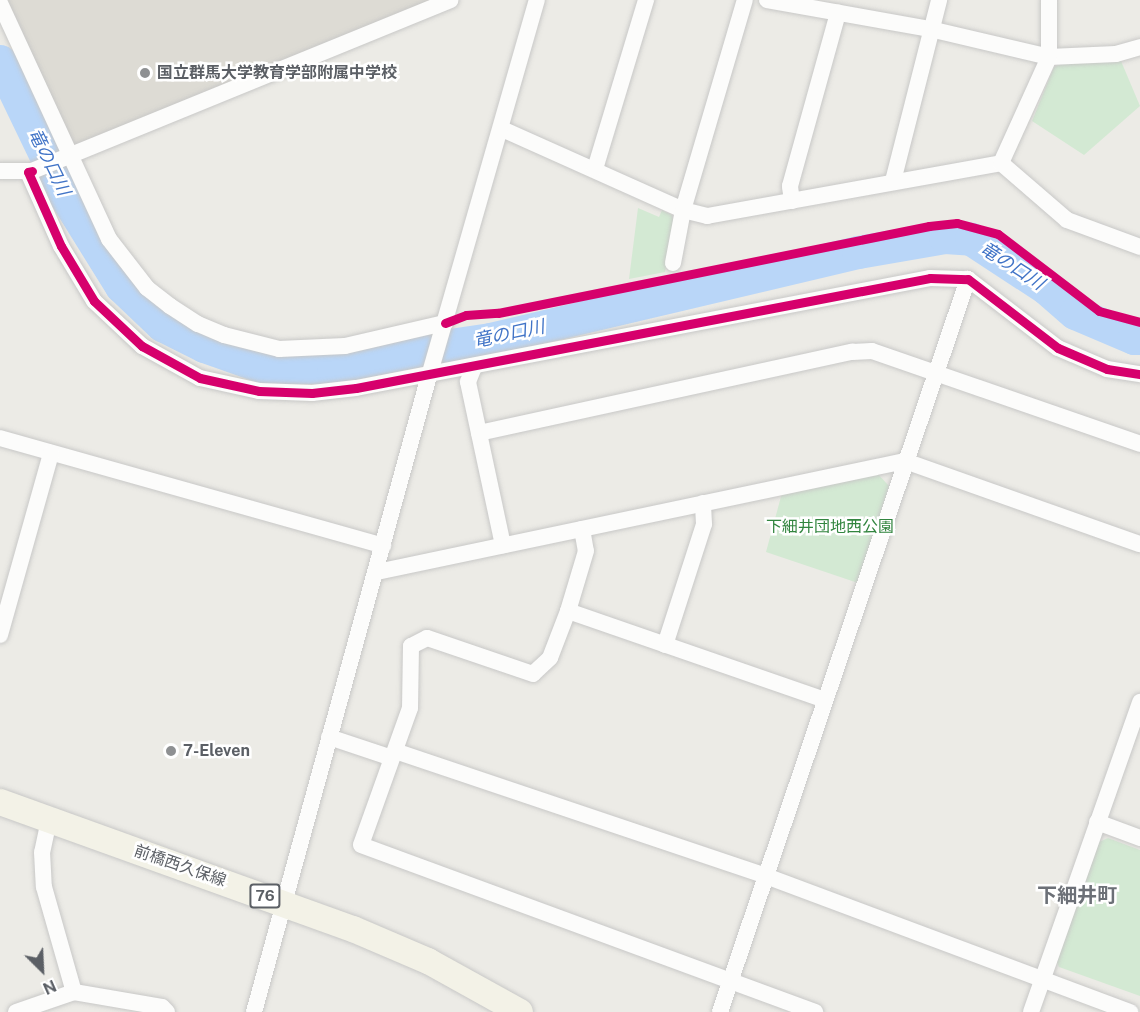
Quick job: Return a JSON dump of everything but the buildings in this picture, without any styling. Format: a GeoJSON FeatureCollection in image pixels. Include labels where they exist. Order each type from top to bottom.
{"type":"FeatureCollection","features":[{"type":"Feature","properties":{"kind":"main road","name":"前橋西久保線"},"geometry":{"type":"LineString","coordinates":[[0,802],[282,902],[428,961],[520,1012]]}},
{"type":"Feature","properties":{"kind":"street"},"geometry":{"type":"LineString","coordinates":[[0,171],[30,171],[450,0]]}},
{"type":"Feature","properties":{"kind":"street"},"geometry":{"type":"LineString","coordinates":[[254,1012],[282,902],[537,0]]}},
{"type":"Feature","properties":{"kind":"street"},"geometry":{"type":"LineString","coordinates":[[596,169],[646,0]]}},
{"type":"Feature","properties":{"kind":"street"},"geometry":{"type":"LineString","coordinates":[[673,263],[683,210],[745,0]]}},
{"type":"Feature","properties":{"kind":"street"},"geometry":{"type":"LineString","coordinates":[[767,0],[930,29],[1049,57],[1116,54],[1140,47]]}},
{"type":"Feature","properties":{"kind":"street"},"geometry":{"type":"LineString","coordinates":[[893,181],[939,0]]}},
{"type":"Feature","properties":{"kind":"street"},"geometry":{"type":"LineString","coordinates":[[1001,163],[1049,57],[1049,0]]}},
{"type":"Feature","properties":{"kind":"street"},"geometry":{"type":"LineString","coordinates":[[0,3],[109,239],[125,263],[147,288],[198,324],[251,344],[279,349],[345,346],[443,327]]}},
{"type":"Feature","properties":{"kind":"street"},"geometry":{"type":"LineString","coordinates":[[792,201],[790,186],[838,13]]}},
{"type":"Feature","properties":{"kind":"street"},"geometry":{"type":"LineString","coordinates":[[502,129],[596,169],[683,210],[707,216],[1001,163]]}},
{"type":"Feature","properties":{"kind":"street"},"geometry":{"type":"LineString","coordinates":[[1001,163],[1067,220],[1140,247]]}},
{"type":"Feature","properties":{"kind":"street"},"geometry":{"type":"LineString","coordinates":[[30,171],[61,246],[94,301],[142,346],[200,378],[259,391],[312,393],[474,367],[930,279],[968,279],[1058,348],[1107,369],[1140,374]]}},
{"type":"Feature","properties":{"kind":"street"},"geometry":{"type":"LineString","coordinates":[[720,1012],[968,279]]}},
{"type":"Feature","properties":{"kind":"street"},"geometry":{"type":"LineString","coordinates":[[479,433],[852,352],[872,351],[1140,444]]}},
{"type":"Feature","properties":{"kind":"street"},"geometry":{"type":"LineString","coordinates":[[474,367],[468,382],[503,545]]}},
{"type":"Feature","properties":{"kind":"street"},"geometry":{"type":"LineString","coordinates":[[0,438],[383,546]]}},
{"type":"Feature","properties":{"kind":"street"},"geometry":{"type":"LineString","coordinates":[[0,636],[51,453]]}},
{"type":"Feature","properties":{"kind":"street"},"geometry":{"type":"LineString","coordinates":[[377,572],[905,461],[1140,544]]}},
{"type":"Feature","properties":{"kind":"street"},"geometry":{"type":"LineString","coordinates":[[665,645],[704,524],[703,503]]}},
{"type":"Feature","properties":{"kind":"street"},"geometry":{"type":"LineString","coordinates":[[582,529],[586,551],[568,611],[550,658],[533,674],[427,638],[411,646],[410,708],[361,845],[730,981],[791,1008],[815,1012]]}},
{"type":"Feature","properties":{"kind":"street"},"geometry":{"type":"LineString","coordinates":[[568,611],[825,700]]}},
{"type":"Feature","properties":{"kind":"street"},"geometry":{"type":"LineString","coordinates":[[1031,1012],[1097,822],[1136,726],[1140,702]]}},
{"type":"Feature","properties":{"kind":"street"},"geometry":{"type":"LineString","coordinates":[[329,737],[393,754],[766,876],[1130,1012]]}},
{"type":"Feature","properties":{"kind":"street"},"geometry":{"type":"LineString","coordinates":[[49,820],[42,852],[44,887],[74,992]]}},
{"type":"Feature","properties":{"kind":"street"},"geometry":{"type":"LineString","coordinates":[[1097,822],[1140,838]]}},
{"type":"Feature","properties":{"kind":"street"},"geometry":{"type":"LineString","coordinates":[[16,1012],[74,992],[162,1007],[167,1012]]}},
{"type":"Feature","properties":{"kind":"shaded area","name":"国立群馬大学教育学部附属中学校"},"geometry":{"type":"Polygon","coordinates":[[[3,0],[437,0],[71,147],[3,0]]]}},
{"type":"Feature","properties":{"kind":"green space"},"geometry":{"type":"Polygon","coordinates":[[[1121,61],[1140,106],[1084,155],[1032,121],[1054,67],[1066,62],[1121,61]]]}},
{"type":"Feature","properties":{"kind":"green space"},"geometry":{"type":"Polygon","coordinates":[[[638,208],[659,217],[662,210],[672,215],[674,223],[665,272],[629,279],[638,208]]]}},
{"type":"Feature","properties":{"kind":"green space","name":"下細井団地西公園"},"geometry":{"type":"Polygon","coordinates":[[[877,473],[889,486],[858,583],[766,552],[782,493],[877,473]]]}},
{"type":"Feature","properties":{"kind":"green space"},"geometry":{"type":"Polygon","coordinates":[[[1108,838],[1140,850],[1140,996],[1059,967],[1056,960],[1099,842],[1108,838]]]}},
{"type":"Feature","properties":{"kind":"waterway","name":"竜の口川"},"geometry":{"type":"LineString","coordinates":[[0,61],[65,196],[121,286],[162,325],[204,346],[263,367],[333,367],[490,339],[858,252],[945,237],[971,239],[1046,288],[1075,313],[1134,338],[1140,338]]}},
{"type":"Feature","properties":{"kind":"cycle path"},"geometry":{"type":"LineString","coordinates":[[32,171],[28,172],[61,246],[94,301],[142,346],[200,378],[259,391],[312,393],[356,388],[930,278],[968,279],[1058,348],[1107,369],[1140,374]]}},
{"type":"Feature","properties":{"kind":"cycle path"},"geometry":{"type":"LineString","coordinates":[[445,323],[466,315],[498,313],[929,226],[957,223],[998,234],[1099,311],[1140,322]]}},
{"type":"Feature","properties":{"kind":"place","name":"国立群馬大学教育学部附属中学校"},"geometry":{"type":"Point","coordinates":[145,73]}},
{"type":"Feature","properties":{"kind":"place","name":"7-Eleven"},"geometry":{"type":"Point","coordinates":[171,751]}},
{"type":"Feature","properties":{"kind":"district","name":"下細井町"},"geometry":{"type":"Point","coordinates":[1077,895]}}]}
